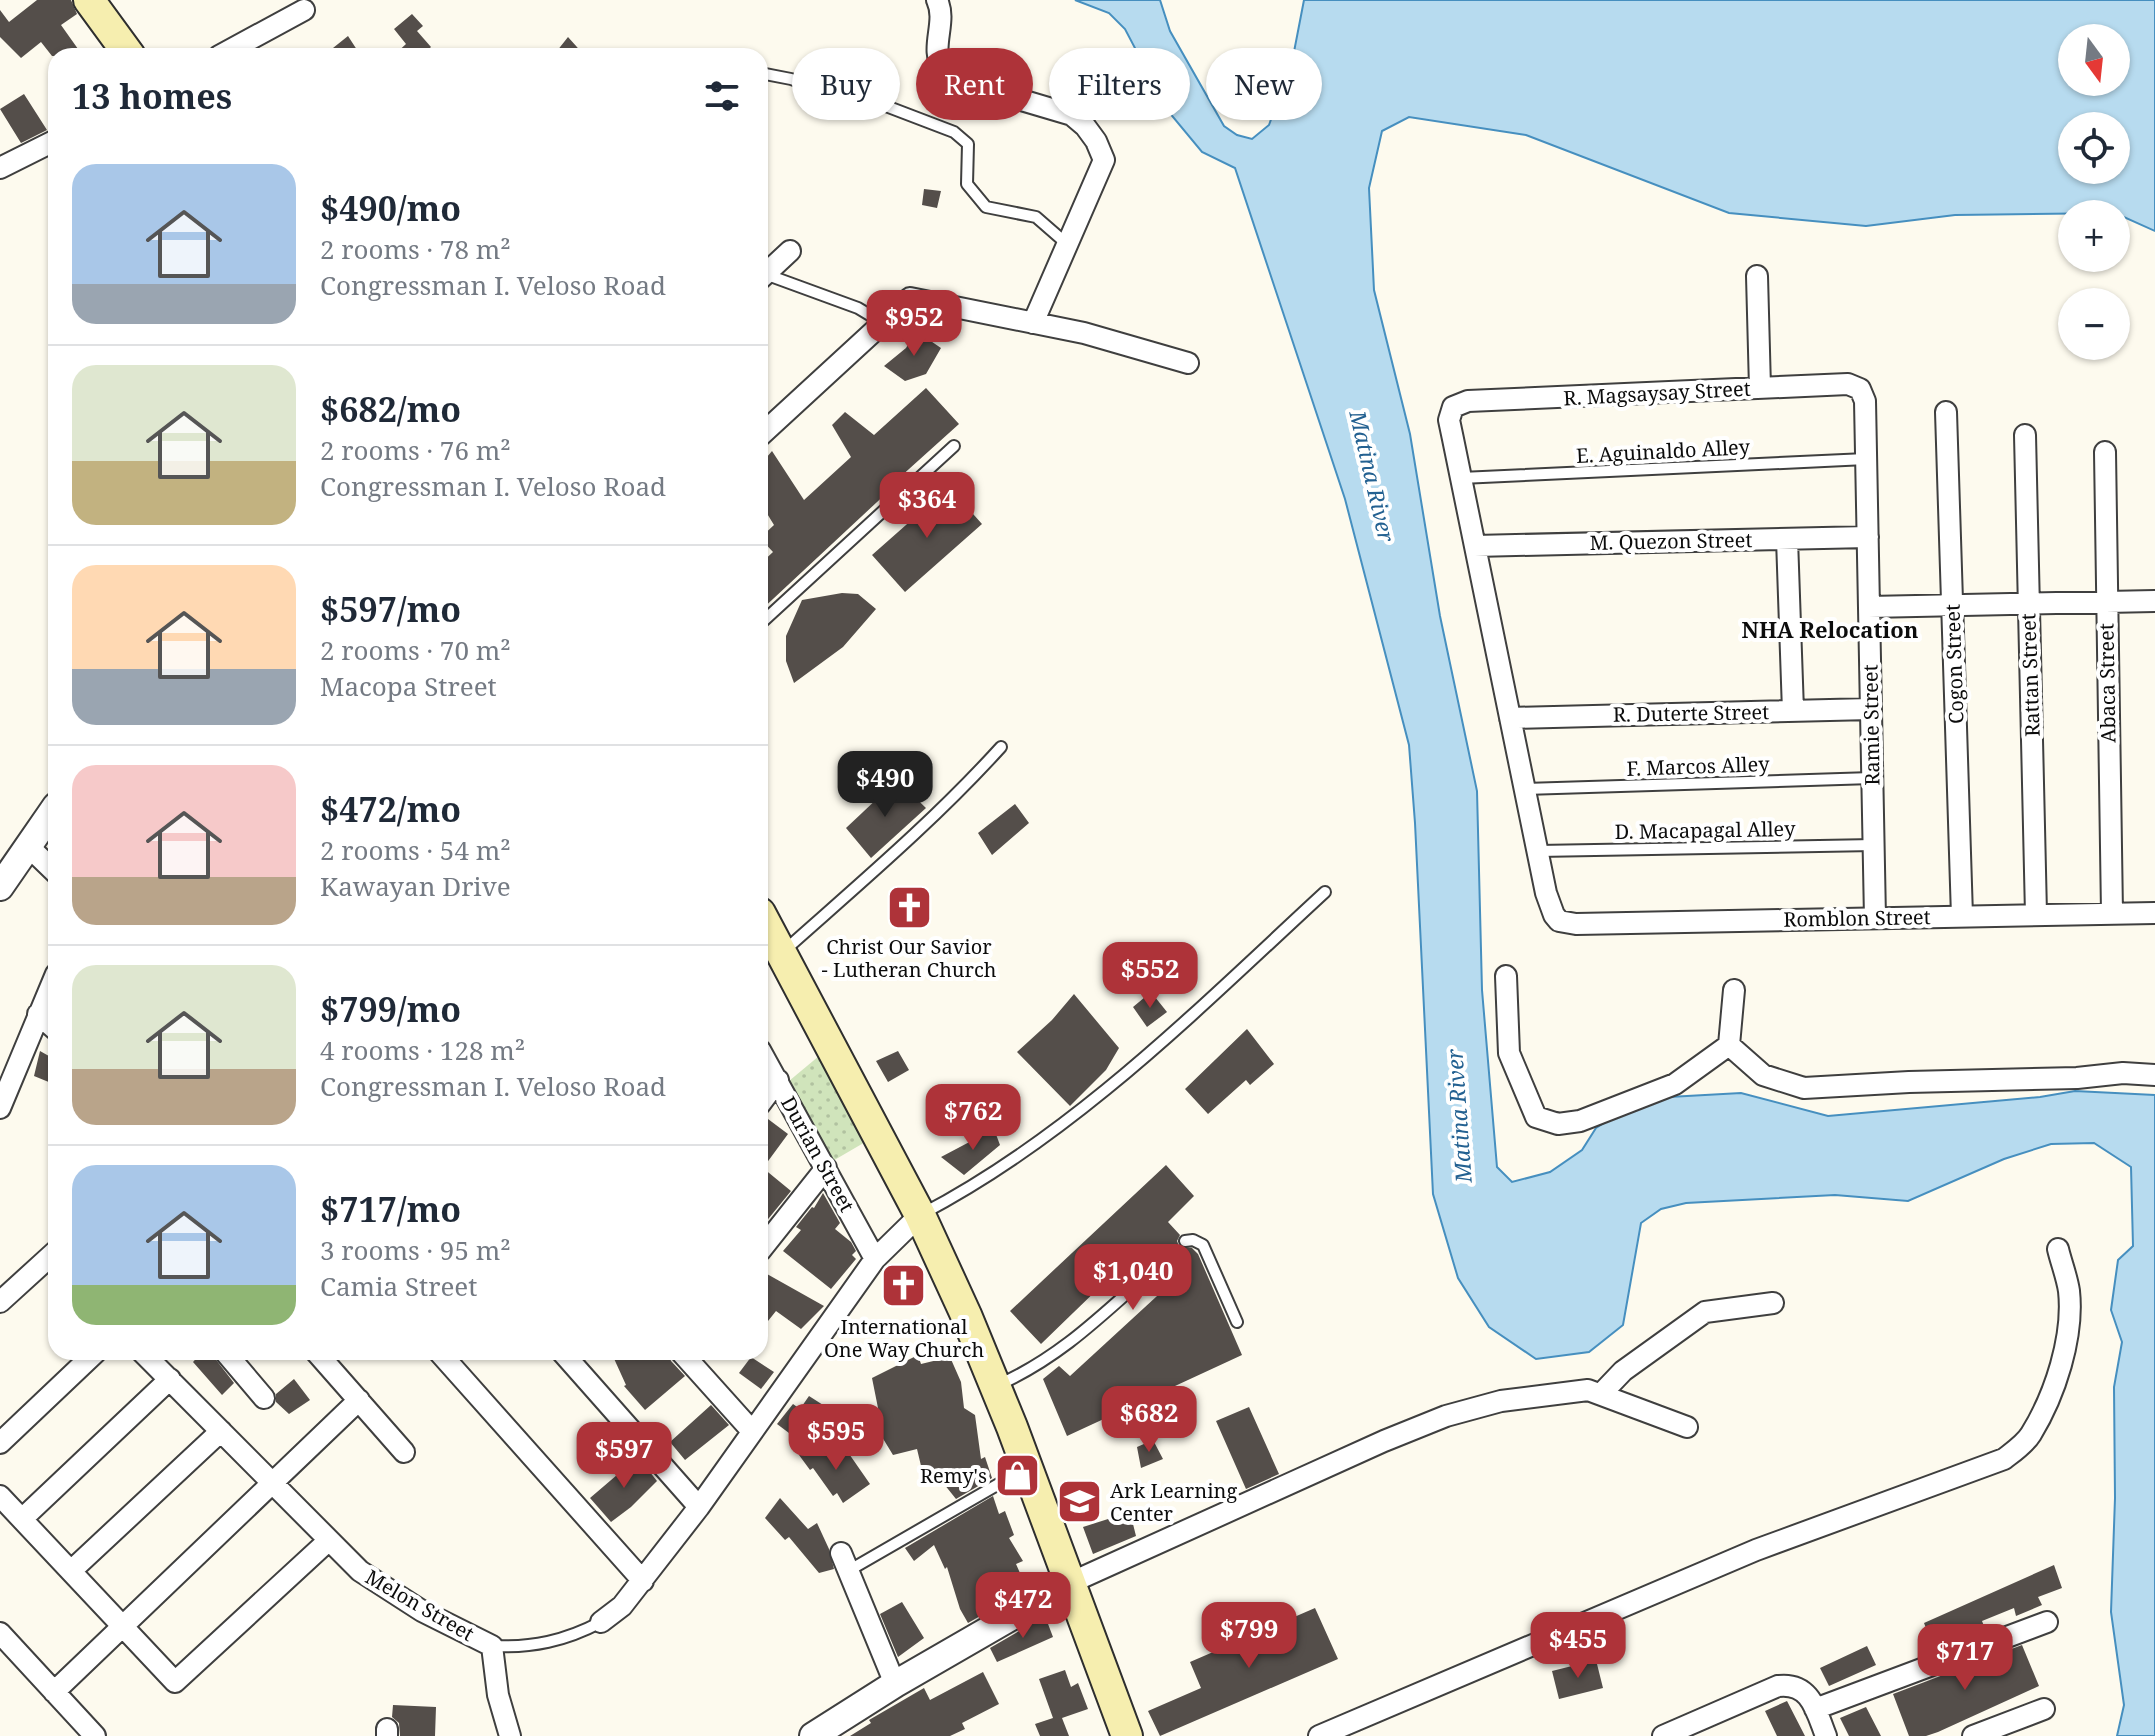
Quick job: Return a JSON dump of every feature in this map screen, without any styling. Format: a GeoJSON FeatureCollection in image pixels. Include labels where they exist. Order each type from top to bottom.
{"type":"FeatureCollection","features":[{"type":"Feature","properties":{"kind":"main road"},"geometry":{"type":"LineString","coordinates":[[89,0],[124,48]]}},
{"type":"Feature","properties":{"kind":"main road"},"geometry":{"type":"LineString","coordinates":[[768,928],[920,1215],[996,1385],[1127,1736]]}},
{"type":"Feature","properties":{"kind":"street"},"geometry":{"type":"LineString","coordinates":[[937,0],[942,16],[937,57],[944,70],[1018,99],[1067,112],[1085,126],[1104,160],[1033,323]]}},
{"type":"Feature","properties":{"kind":"street"},"geometry":{"type":"LineString","coordinates":[[234,48],[304,10]]}},
{"type":"Feature","properties":{"kind":"street"},"geometry":{"type":"LineString","coordinates":[[0,168],[48,144]]}},
{"type":"Feature","properties":{"kind":"street"},"geometry":{"type":"LineString","coordinates":[[768,271],[790,251]]}},
{"type":"Feature","properties":{"kind":"street"},"geometry":{"type":"LineString","coordinates":[[1757,276],[1760,388]]}},
{"type":"Feature","properties":{"kind":"street"},"geometry":{"type":"LineString","coordinates":[[768,429],[910,298],[1084,333],[1188,363]]}},
{"type":"Feature","properties":{"kind":"street","name":"R. Magsaysay Street"},"geometry":{"type":"LineString","coordinates":[[1461,478],[1449,420],[1453,407],[1468,401],[1848,384],[1860,389]]}},
{"type":"Feature","properties":{"kind":"street","name":"Ramie Street"},"geometry":{"type":"LineString","coordinates":[[1860,389],[1865,401],[1875,918]]}},
{"type":"Feature","properties":{"kind":"street","name":"Cogon Street"},"geometry":{"type":"LineString","coordinates":[[1946,412],[1962,916]]}},
{"type":"Feature","properties":{"kind":"street","name":"Rattan Street"},"geometry":{"type":"LineString","coordinates":[[2025,435],[2036,914]]}},
{"type":"Feature","properties":{"kind":"street","name":"Abaca Street"},"geometry":{"type":"LineString","coordinates":[[2105,452],[2112,913]]}},
{"type":"Feature","properties":{"kind":"street"},"geometry":{"type":"LineString","coordinates":[[1461,478],[1538,851]]}},
{"type":"Feature","properties":{"kind":"street","name":"M. Quezon Street"},"geometry":{"type":"LineString","coordinates":[[1475,546],[1868,537]]}},
{"type":"Feature","properties":{"kind":"street"},"geometry":{"type":"LineString","coordinates":[[1787,539],[1793,711]]}},
{"type":"Feature","properties":{"kind":"street"},"geometry":{"type":"LineString","coordinates":[[1869,607],[2155,601]]}},
{"type":"Feature","properties":{"kind":"street","name":"R. Duterte Street"},"geometry":{"type":"LineString","coordinates":[[1510,718],[1871,709]]}},
{"type":"Feature","properties":{"kind":"street"},"geometry":{"type":"LineString","coordinates":[[0,887],[48,817]]}},
{"type":"Feature","properties":{"kind":"street"},"geometry":{"type":"LineString","coordinates":[[28,846],[48,865]]}},
{"type":"Feature","properties":{"kind":"street","name":"Romblon Street"},"geometry":{"type":"LineString","coordinates":[[1538,851],[1551,908],[1559,921],[1576,924],[2155,913]]}},
{"type":"Feature","properties":{"kind":"street"},"geometry":{"type":"LineString","coordinates":[[1506,976],[1509,1053],[1536,1117],[1558,1124],[1580,1121],[1675,1084],[1729,1045],[1734,990]]}},
{"type":"Feature","properties":{"kind":"street"},"geometry":{"type":"LineString","coordinates":[[0,1108],[48,992]]}},
{"type":"Feature","properties":{"kind":"street"},"geometry":{"type":"LineString","coordinates":[[38,1014],[48,1023]]}},
{"type":"Feature","properties":{"kind":"street"},"geometry":{"type":"LineString","coordinates":[[1729,1045],[1763,1075],[1804,1088],[2077,1078],[2123,1073],[2155,1075]]}},
{"type":"Feature","properties":{"kind":"street","name":"Durian Street"},"geometry":{"type":"LineString","coordinates":[[768,1063],[875,1259]]}},
{"type":"Feature","properties":{"kind":"street"},"geometry":{"type":"LineString","coordinates":[[768,1093],[778,1080]]}},
{"type":"Feature","properties":{"kind":"street"},"geometry":{"type":"LineString","coordinates":[[768,1241],[826,1168]]}},
{"type":"Feature","properties":{"kind":"street","name":"Melon Street"},"geometry":{"type":"LineString","coordinates":[[601,1622],[622,1606],[699,1507],[875,1259],[920,1215]]}},
{"type":"Feature","properties":{"kind":"street"},"geometry":{"type":"LineString","coordinates":[[1319,1736],[1756,1550],[2004,1459],[2030,1437],[2048,1400],[2062,1357],[2069,1317],[2069,1290],[2058,1249]]}},
{"type":"Feature","properties":{"kind":"street"},"geometry":{"type":"LineString","coordinates":[[0,1302],[48,1258]]}},
{"type":"Feature","properties":{"kind":"street"},"geometry":{"type":"LineString","coordinates":[[1602,1393],[1623,1371],[1663,1344],[1694,1317],[1705,1312],[1773,1303]]}},
{"type":"Feature","properties":{"kind":"street"},"geometry":{"type":"LineString","coordinates":[[0,1443],[88,1360]]}},
{"type":"Feature","properties":{"kind":"street","name":"Melon Street"},"geometry":{"type":"LineString","coordinates":[[150,1360],[360,1571],[389,1591],[492,1646]]}},
{"type":"Feature","properties":{"kind":"street"},"geometry":{"type":"LineString","coordinates":[[232,1360],[264,1398]]}},
{"type":"Feature","properties":{"kind":"street"},"geometry":{"type":"LineString","coordinates":[[323,1360],[404,1452]]}},
{"type":"Feature","properties":{"kind":"street"},"geometry":{"type":"LineString","coordinates":[[446,1360],[643,1581]]}},
{"type":"Feature","properties":{"kind":"street"},"geometry":{"type":"LineString","coordinates":[[569,1360],[699,1507]]}},
{"type":"Feature","properties":{"kind":"street"},"geometry":{"type":"LineString","coordinates":[[688,1360],[751,1430]]}},
{"type":"Feature","properties":{"kind":"street"},"geometry":{"type":"LineString","coordinates":[[22,1519],[170,1379]]}},
{"type":"Feature","properties":{"kind":"street"},"geometry":{"type":"LineString","coordinates":[[813,1736],[895,1684],[1070,1583],[1446,1416],[1501,1401],[1588,1390],[1687,1427]]}},
{"type":"Feature","properties":{"kind":"street"},"geometry":{"type":"LineString","coordinates":[[54,1692],[359,1400]]}},
{"type":"Feature","properties":{"kind":"street"},"geometry":{"type":"LineString","coordinates":[[71,1571],[221,1431]]}},
{"type":"Feature","properties":{"kind":"street"},"geometry":{"type":"LineString","coordinates":[[0,1496],[175,1682],[328,1541]]}},
{"type":"Feature","properties":{"kind":"street"},"geometry":{"type":"LineString","coordinates":[[844,1562],[895,1684]]}},
{"type":"Feature","properties":{"kind":"street"},"geometry":{"type":"LineString","coordinates":[[1815,1709],[2047,1622]]}},
{"type":"Feature","properties":{"kind":"street"},"geometry":{"type":"LineString","coordinates":[[0,1633],[95,1736]]}},
{"type":"Feature","properties":{"kind":"street"},"geometry":{"type":"LineString","coordinates":[[492,1646],[498,1695],[510,1736]]}},
{"type":"Feature","properties":{"kind":"street"},"geometry":{"type":"LineString","coordinates":[[1663,1736],[1778,1686],[1789,1685],[1800,1688],[1815,1709],[1826,1736]]}},
{"type":"Feature","properties":{"kind":"street"},"geometry":{"type":"LineString","coordinates":[[1973,1736],[2044,1709]]}},
{"type":"Feature","properties":{"kind":"lane"},"geometry":{"type":"LineString","coordinates":[[768,75],[836,95],[878,103],[954,132],[968,144],[967,184],[986,207],[1036,217],[1067,244]]}},
{"type":"Feature","properties":{"kind":"lane"},"geometry":{"type":"LineString","coordinates":[[768,278],[858,308],[883,323]]}},
{"type":"Feature","properties":{"kind":"lane"},"geometry":{"type":"LineString","coordinates":[[768,617],[954,446]]}},
{"type":"Feature","properties":{"kind":"lane","name":"E. Aguinaldo Alley"},"geometry":{"type":"LineString","coordinates":[[1461,478],[1866,459]]}},
{"type":"Feature","properties":{"kind":"lane"},"geometry":{"type":"LineString","coordinates":[[782,953],[957,796],[1001,747]]}},
{"type":"Feature","properties":{"kind":"lane","name":"F. Marcos Alley"},"geometry":{"type":"LineString","coordinates":[[1525,789],[1872,778]]}},
{"type":"Feature","properties":{"kind":"lane","name":"D. Macapagal Alley"},"geometry":{"type":"LineString","coordinates":[[1538,851],[1874,845]]}},
{"type":"Feature","properties":{"kind":"lane"},"geometry":{"type":"LineString","coordinates":[[920,1215],[970,1189],[1028,1149],[1144,1058],[1325,892]]}},
{"type":"Feature","properties":{"kind":"lane"},"geometry":{"type":"LineString","coordinates":[[1185,1241],[1193,1240],[1203,1245],[1237,1322]]}},
{"type":"Feature","properties":{"kind":"lane"},"geometry":{"type":"LineString","coordinates":[[996,1385],[1031,1371],[1061,1351],[1154,1269]]}},
{"type":"Feature","properties":{"kind":"lane"},"geometry":{"type":"LineString","coordinates":[[844,1562],[1028,1468]]}},
{"type":"Feature","properties":{"kind":"lane","name":"Melon Street"},"geometry":{"type":"LineString","coordinates":[[492,1646],[526,1646],[559,1641],[601,1622]]}},
{"type":"Feature","properties":{"kind":"green space"},"geometry":{"type":"Polygon","coordinates":[[[819,1056],[867,1141],[831,1162],[789,1081],[819,1056]]]}},
{"type":"Feature","properties":{"kind":"water"},"geometry":{"type":"Polygon","coordinates":[[[1075,0],[1160,0],[1170,31],[1180,48],[1135,48],[1125,29],[1109,13],[1075,0]]]}},
{"type":"Feature","properties":{"kind":"water","name":"Matina River"},"geometry":{"type":"Polygon","coordinates":[[[1304,0],[2155,0],[2155,231],[2130,220],[2130,200],[2058,200],[2058,214],[1955,215],[1866,226],[1729,213],[1526,135],[1409,117],[1382,131],[1369,188],[1374,290],[1410,434],[1440,616],[1477,791],[1482,990],[1497,1167],[1512,1182],[1550,1172],[1582,1150],[1596,1128],[1622,1112],[1669,1097],[1741,1093],[1828,1116],[2040,1097],[2075,1091],[2155,1095],[2155,1736],[2117,1736],[2124,1705],[2111,1612],[2115,1498],[2114,1387],[2122,1342],[2111,1310],[2118,1260],[2133,1246],[2131,1167],[2094,1143],[2051,1144],[2004,1159],[1908,1201],[1835,1195],[1686,1203],[1661,1209],[1641,1223],[1623,1325],[1589,1352],[1536,1359],[1489,1327],[1458,1278],[1433,1194],[1409,745],[1345,499],[1235,168],[1202,152],[1175,120],[1190,120],[1190,66],[1206,94],[1206,120],[1221,120],[1237,135],[1252,139],[1271,120],[1322,120],[1322,48],[1295,48],[1304,0]]]}},
{"type":"Feature","properties":{"kind":"building"},"geometry":{"type":"Polygon","coordinates":[[[37,0],[71,0],[77,14],[61,25],[77,48],[48,48],[48,51],[41,42],[21,58],[0,37],[0,10],[9,22],[37,0]]]}},
{"type":"Feature","properties":{"kind":"building"},"geometry":{"type":"Polygon","coordinates":[[[412,14],[423,26],[417,31],[431,47],[402,48],[406,44],[394,29],[412,14]]]}},
{"type":"Feature","properties":{"kind":"building"},"geometry":{"type":"Polygon","coordinates":[[[348,36],[356,48],[333,48],[348,36]]]}},
{"type":"Feature","properties":{"kind":"building"},"geometry":{"type":"Polygon","coordinates":[[[568,37],[578,48],[559,48],[568,37]]]}},
{"type":"Feature","properties":{"kind":"building"},"geometry":{"type":"Polygon","coordinates":[[[24,94],[47,130],[21,143],[0,109],[24,94]]]}},
{"type":"Feature","properties":{"kind":"building"},"geometry":{"type":"Polygon","coordinates":[[[924,189],[941,191],[937,208],[922,205],[924,189]]]}},
{"type":"Feature","properties":{"kind":"building"},"geometry":{"type":"Polygon","coordinates":[[[916,331],[941,348],[926,374],[905,381],[884,366],[906,348],[916,331]]]}},
{"type":"Feature","properties":{"kind":"building"},"geometry":{"type":"Polygon","coordinates":[[[926,388],[959,424],[768,604],[768,557],[773,552],[768,547],[768,531],[774,525],[768,515],[768,456],[772,451],[804,500],[851,457],[832,425],[845,412],[874,435],[926,388]]]}},
{"type":"Feature","properties":{"kind":"building"},"geometry":{"type":"Polygon","coordinates":[[[949,487],[982,524],[905,592],[872,555],[949,487]]]}},
{"type":"Feature","properties":{"kind":"building"},"geometry":{"type":"Polygon","coordinates":[[[842,593],[858,594],[876,609],[843,647],[794,683],[786,661],[786,636],[802,600],[842,593]]]}},
{"type":"Feature","properties":{"kind":"building"},"geometry":{"type":"Polygon","coordinates":[[[897,780],[926,808],[871,858],[846,828],[897,780]]]}},
{"type":"Feature","properties":{"kind":"building"},"geometry":{"type":"Polygon","coordinates":[[[1015,804],[1029,823],[992,855],[978,833],[1015,804]]]}},
{"type":"Feature","properties":{"kind":"building"},"geometry":{"type":"Polygon","coordinates":[[[1151,992],[1167,1012],[1147,1027],[1133,1007],[1151,992]]]}},
{"type":"Feature","properties":{"kind":"building"},"geometry":{"type":"Polygon","coordinates":[[[1074,994],[1119,1048],[1106,1070],[1070,1106],[1017,1052],[1052,1020],[1074,994]]]}},
{"type":"Feature","properties":{"kind":"building"},"geometry":{"type":"Polygon","coordinates":[[[1247,1029],[1274,1064],[1250,1085],[1246,1080],[1208,1114],[1185,1089],[1247,1029]]]}},
{"type":"Feature","properties":{"kind":"building"},"geometry":{"type":"Polygon","coordinates":[[[40,1051],[48,1056],[48,1082],[34,1076],[40,1051]]]}},
{"type":"Feature","properties":{"kind":"building"},"geometry":{"type":"Polygon","coordinates":[[[898,1051],[909,1070],[888,1082],[876,1061],[898,1051]]]}},
{"type":"Feature","properties":{"kind":"building"},"geometry":{"type":"Polygon","coordinates":[[[768,1119],[788,1134],[768,1161],[768,1119]]]}},
{"type":"Feature","properties":{"kind":"building"},"geometry":{"type":"Polygon","coordinates":[[[994,1129],[1000,1145],[964,1175],[941,1157],[994,1129]]]}},
{"type":"Feature","properties":{"kind":"building"},"geometry":{"type":"Polygon","coordinates":[[[1166,1165],[1194,1196],[1168,1222],[1180,1235],[1177,1241],[1179,1246],[1192,1248],[1198,1254],[1242,1355],[1067,1436],[1043,1379],[1059,1366],[1070,1376],[1169,1285],[1159,1275],[1162,1267],[1156,1261],[1148,1263],[1137,1251],[1041,1344],[1010,1311],[1166,1165]]]}},
{"type":"Feature","properties":{"kind":"building"},"geometry":{"type":"Polygon","coordinates":[[[768,1172],[791,1191],[768,1219],[768,1172]]]}},
{"type":"Feature","properties":{"kind":"building"},"geometry":{"type":"Polygon","coordinates":[[[823,1193],[840,1223],[835,1229],[851,1242],[856,1251],[852,1255],[856,1259],[831,1289],[783,1251],[801,1230],[796,1227],[823,1193]]]}},
{"type":"Feature","properties":{"kind":"building"},"geometry":{"type":"Polygon","coordinates":[[[768,1275],[824,1306],[801,1329],[776,1311],[768,1321],[768,1275]]]}},
{"type":"Feature","properties":{"kind":"building"},"geometry":{"type":"Polygon","coordinates":[[[918,1355],[921,1364],[950,1357],[961,1382],[964,1408],[975,1415],[981,1459],[985,1457],[992,1478],[956,1499],[940,1479],[937,1481],[922,1470],[917,1449],[893,1455],[879,1432],[864,1439],[859,1423],[870,1417],[864,1408],[880,1418],[872,1378],[918,1355]]]}},
{"type":"Feature","properties":{"kind":"building"},"geometry":{"type":"Polygon","coordinates":[[[216,1360],[234,1383],[222,1395],[193,1362],[216,1360]]]}},
{"type":"Feature","properties":{"kind":"building"},"geometry":{"type":"Polygon","coordinates":[[[615,1360],[671,1360],[685,1376],[645,1410],[626,1385],[615,1360]]]}},
{"type":"Feature","properties":{"kind":"building"},"geometry":{"type":"Polygon","coordinates":[[[749,1360],[756,1360],[774,1372],[761,1389],[739,1373],[749,1360]]]}},
{"type":"Feature","properties":{"kind":"building"},"geometry":{"type":"Polygon","coordinates":[[[294,1379],[310,1400],[289,1414],[276,1402],[276,1394],[294,1379]]]}},
{"type":"Feature","properties":{"kind":"building"},"geometry":{"type":"Polygon","coordinates":[[[809,1396],[834,1412],[809,1448],[777,1424],[793,1404],[800,1409],[809,1396]]]}},
{"type":"Feature","properties":{"kind":"building"},"geometry":{"type":"Polygon","coordinates":[[[711,1405],[729,1425],[685,1460],[670,1442],[711,1405]]]}},
{"type":"Feature","properties":{"kind":"building"},"geometry":{"type":"Polygon","coordinates":[[[1249,1407],[1279,1474],[1246,1489],[1216,1421],[1249,1407]]]}},
{"type":"Feature","properties":{"kind":"building"},"geometry":{"type":"Polygon","coordinates":[[[1153,1440],[1163,1459],[1141,1468],[1137,1447],[1153,1440]]]}},
{"type":"Feature","properties":{"kind":"building"},"geometry":{"type":"Polygon","coordinates":[[[821,1443],[830,1458],[845,1448],[870,1484],[843,1503],[837,1493],[833,1496],[813,1468],[810,1470],[799,1455],[821,1443]]]}},
{"type":"Feature","properties":{"kind":"building"},"geometry":{"type":"Polygon","coordinates":[[[638,1457],[657,1481],[611,1522],[590,1498],[638,1457]]]}},
{"type":"Feature","properties":{"kind":"building"},"geometry":{"type":"Polygon","coordinates":[[[993,1496],[999,1514],[1005,1511],[1014,1535],[1009,1538],[1023,1561],[1016,1564],[1027,1589],[968,1623],[960,1609],[947,1567],[945,1569],[934,1545],[914,1561],[905,1548],[993,1496]]]}},
{"type":"Feature","properties":{"kind":"building"},"geometry":{"type":"Polygon","coordinates":[[[780,1498],[808,1529],[817,1523],[834,1569],[819,1573],[789,1537],[785,1540],[765,1518],[780,1498]]]}},
{"type":"Feature","properties":{"kind":"building"},"geometry":{"type":"Polygon","coordinates":[[[1130,1512],[1136,1536],[1093,1554],[1083,1527],[1130,1512]]]}},
{"type":"Feature","properties":{"kind":"building"},"geometry":{"type":"Polygon","coordinates":[[[2054,1565],[2062,1588],[2038,1597],[2042,1605],[2016,1616],[2014,1608],[1982,1621],[1986,1631],[1967,1638],[1960,1629],[1931,1641],[1924,1623],[2054,1565]]]}},
{"type":"Feature","properties":{"kind":"building"},"geometry":{"type":"Polygon","coordinates":[[[902,1602],[924,1638],[898,1657],[880,1614],[902,1602]]]}},
{"type":"Feature","properties":{"kind":"building"},"geometry":{"type":"Polygon","coordinates":[[[1315,1608],[1338,1659],[1160,1736],[1148,1711],[1201,1688],[1190,1662],[1315,1608]]]}},
{"type":"Feature","properties":{"kind":"building"},"geometry":{"type":"Polygon","coordinates":[[[1045,1616],[1053,1637],[997,1662],[990,1648],[1045,1616]]]}},
{"type":"Feature","properties":{"kind":"building"},"geometry":{"type":"Polygon","coordinates":[[[2022,1645],[2039,1686],[1938,1732],[1909,1736],[1893,1694],[2022,1645]]]}},
{"type":"Feature","properties":{"kind":"building"},"geometry":{"type":"Polygon","coordinates":[[[1867,1646],[1876,1665],[1829,1686],[1820,1668],[1867,1646]]]}},
{"type":"Feature","properties":{"kind":"building"},"geometry":{"type":"Polygon","coordinates":[[[1596,1660],[1603,1688],[1559,1699],[1552,1671],[1596,1660]]]}},
{"type":"Feature","properties":{"kind":"building"},"geometry":{"type":"Polygon","coordinates":[[[1065,1670],[1071,1687],[1078,1683],[1088,1709],[1062,1718],[1069,1736],[1040,1736],[1035,1724],[1053,1718],[1039,1679],[1065,1670]]]}},
{"type":"Feature","properties":{"kind":"building"},"geometry":{"type":"Polygon","coordinates":[[[983,1672],[999,1704],[962,1723],[965,1729],[950,1736],[850,1736],[871,1723],[869,1720],[924,1688],[930,1700],[983,1672]]]}},
{"type":"Feature","properties":{"kind":"building"},"geometry":{"type":"Polygon","coordinates":[[[1787,1701],[1805,1736],[1777,1736],[1765,1711],[1787,1701]]]}},
{"type":"Feature","properties":{"kind":"building"},"geometry":{"type":"Polygon","coordinates":[[[393,1705],[436,1707],[435,1736],[400,1736],[399,1723],[392,1717],[393,1705]]]}},
{"type":"Feature","properties":{"kind":"building"},"geometry":{"type":"Polygon","coordinates":[[[1866,1707],[1881,1736],[1849,1736],[1840,1718],[1866,1707]]]}},
{"type":"Feature","properties":{"kind":"place","name":"Christ Our Savior - Lutheran Church"},"geometry":{"type":"Point","coordinates":[909,907]}},
{"type":"Feature","properties":{"kind":"place","name":"International One Way Church"},"geometry":{"type":"Point","coordinates":[904,1286]}},
{"type":"Feature","properties":{"kind":"place","name":"Remy's"},"geometry":{"type":"Point","coordinates":[1018,1475]}},
{"type":"Feature","properties":{"kind":"place","name":"Ark Learning Center"},"geometry":{"type":"Point","coordinates":[1079,1501]}},
{"type":"Feature","properties":{"kind":"district","name":"NHA Relocation"},"geometry":{"type":"Point","coordinates":[1830,629]}}]}
